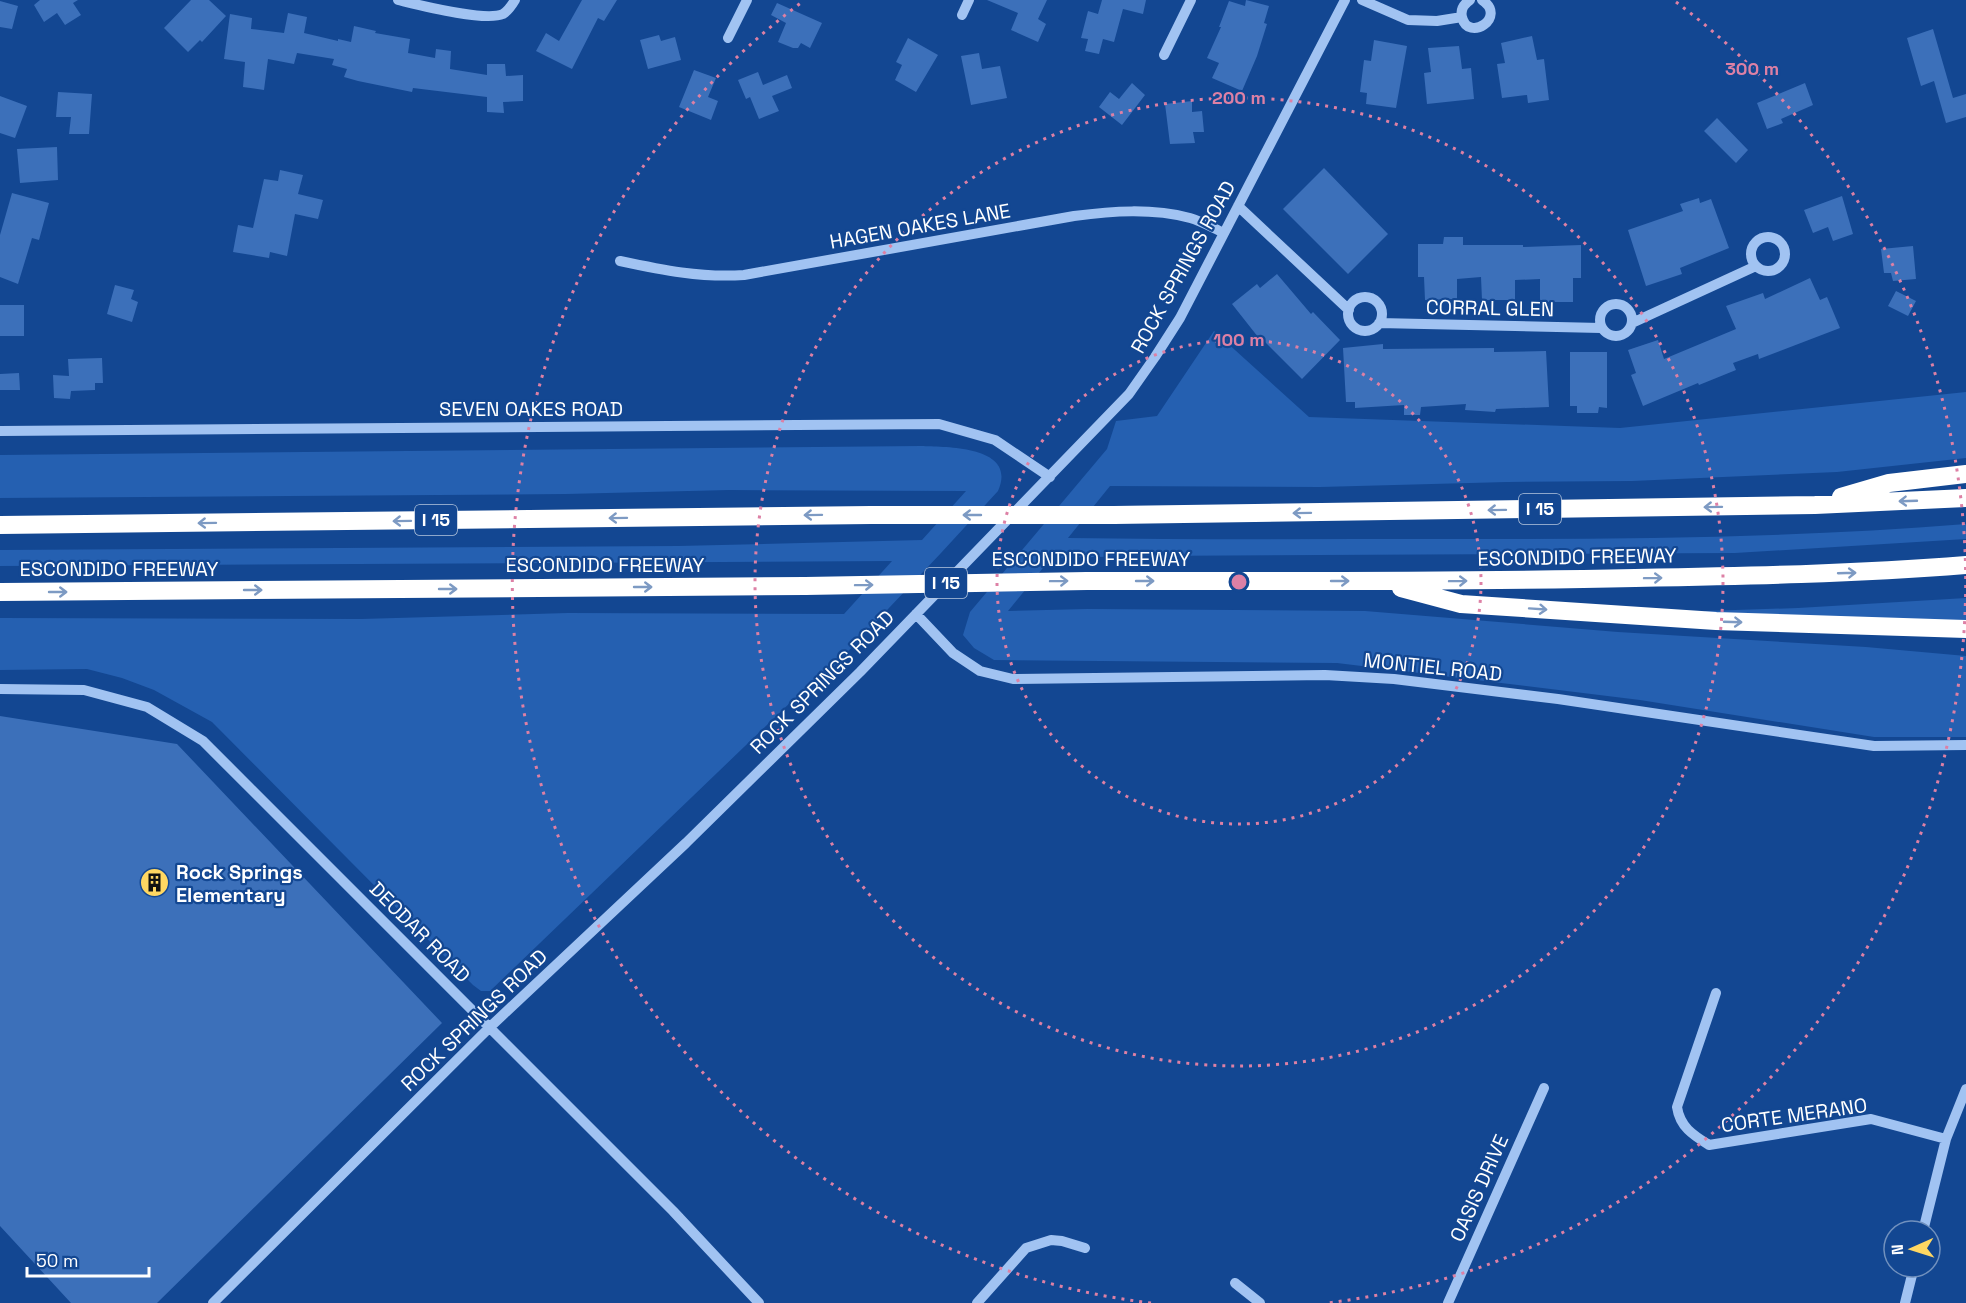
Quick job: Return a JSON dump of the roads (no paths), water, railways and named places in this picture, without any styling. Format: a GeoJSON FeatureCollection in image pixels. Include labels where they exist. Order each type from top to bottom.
{"type":"FeatureCollection","features":[{"type":"Feature","properties":{"kind":"highway"},"geometry":{"type":"LineString","coordinates":[[1815,505],[1889,483],[1966,474]]}},
{"type":"Feature","properties":{"kind":"highway","name":"I 15"},"geometry":{"type":"LineString","coordinates":[[0,525],[871,515],[1114,515],[1815,505],[1966,498]]}},
{"type":"Feature","properties":{"kind":"highway","name":"ESCONDIDO FREEWAY"},"geometry":{"type":"LineString","coordinates":[[0,592],[805,586],[1087,581],[1378,581],[1790,575],[1893,571],[1966,565]]}},
{"type":"Feature","properties":{"kind":"highway"},"geometry":{"type":"LineString","coordinates":[[1378,581],[1461,604],[1716,621],[1966,629]]}},
{"type":"Feature","properties":{"kind":"highway"},"geometry":{"type":"LineString","coordinates":[[1914,628],[1966,634]]}},
{"type":"Feature","properties":{"kind":"street"},"geometry":{"type":"LineString","coordinates":[[398,0],[473,16],[502,14],[515,0]]}},
{"type":"Feature","properties":{"kind":"street"},"geometry":{"type":"LineString","coordinates":[[728,38],[747,0]]}},
{"type":"Feature","properties":{"kind":"street"},"geometry":{"type":"LineString","coordinates":[[962,15],[969,0]]}},
{"type":"Feature","properties":{"kind":"street"},"geometry":{"type":"LineString","coordinates":[[1164,55],[1191,0]]}},
{"type":"Feature","properties":{"kind":"street","name":"ROCK SPRINGS ROAD"},"geometry":{"type":"LineString","coordinates":[[213,1303],[490,1027],[686,843],[860,672],[1129,394],[1180,318],[1345,0]]}},
{"type":"Feature","properties":{"kind":"street"},"geometry":{"type":"LineString","coordinates":[[1362,0],[1408,20],[1437,21],[1462,17]]}},
{"type":"Feature","properties":{"kind":"street"},"geometry":{"type":"LineString","coordinates":[[1470,0],[1463,7],[1462,17],[1467,25],[1476,28],[1485,25],[1490,17],[1491,12],[1487,3],[1482,0]]}},
{"type":"Feature","properties":{"kind":"street","name":"CORRAL GLEN"},"geometry":{"type":"LineString","coordinates":[[1238,206],[1349,310],[1349,320],[1356,328],[1366,331],[1379,323],[1601,328],[1610,336],[1615,337],[1626,333],[1632,323],[1756,266]]}},
{"type":"Feature","properties":{"kind":"street","name":"HAGEN OAKES LANE"},"geometry":{"type":"LineString","coordinates":[[620,261],[697,275],[744,274],[1074,216],[1120,211],[1191,218],[1224,233]]}},
{"type":"Feature","properties":{"kind":"street"},"geometry":{"type":"LineString","coordinates":[[1349,310],[1354,301],[1364,297],[1374,300],[1382,313],[1379,323]]}},
{"type":"Feature","properties":{"kind":"street"},"geometry":{"type":"LineString","coordinates":[[1601,328],[1599,317],[1601,312],[1613,303],[1628,308],[1632,323]]}},
{"type":"Feature","properties":{"kind":"street","name":"SEVEN OAKES ROAD"},"geometry":{"type":"LineString","coordinates":[[0,431],[939,424],[995,440],[1050,477]]}},
{"type":"Feature","properties":{"kind":"street","name":"MONTIEL ROAD"},"geometry":{"type":"LineString","coordinates":[[916,614],[953,653],[980,671],[1013,679],[1325,675],[1394,678],[1558,699],[1874,746],[1966,745]]}},
{"type":"Feature","properties":{"kind":"street","name":"DEODAR ROAD"},"geometry":{"type":"LineString","coordinates":[[0,690],[84,690],[147,707],[203,741],[673,1211],[759,1303]]}},
{"type":"Feature","properties":{"kind":"street","name":"CORTE MERANO"},"geometry":{"type":"LineString","coordinates":[[1716,993],[1677,1107],[1679,1117],[1689,1132],[1709,1145],[1871,1119],[1946,1139]]}},
{"type":"Feature","properties":{"kind":"street","name":"OASIS DRIVE"},"geometry":{"type":"LineString","coordinates":[[1448,1303],[1544,1089]]}},
{"type":"Feature","properties":{"kind":"street"},"geometry":{"type":"LineString","coordinates":[[1926,1219],[1946,1139],[1966,1089]]}},
{"type":"Feature","properties":{"kind":"street"},"geometry":{"type":"LineString","coordinates":[[977,1303],[1026,1248],[1051,1240],[1085,1248]]}},
{"type":"Feature","properties":{"kind":"street"},"geometry":{"type":"LineString","coordinates":[[1905,1303],[1911,1279]]}},
{"type":"Feature","properties":{"kind":"street"},"geometry":{"type":"LineString","coordinates":[[1235,1283],[1260,1303]]}},
{"type":"Feature","properties":{"kind":"place","name":"Rock Springs Elementary"},"geometry":{"type":"Point","coordinates":[155,883]}}]}
